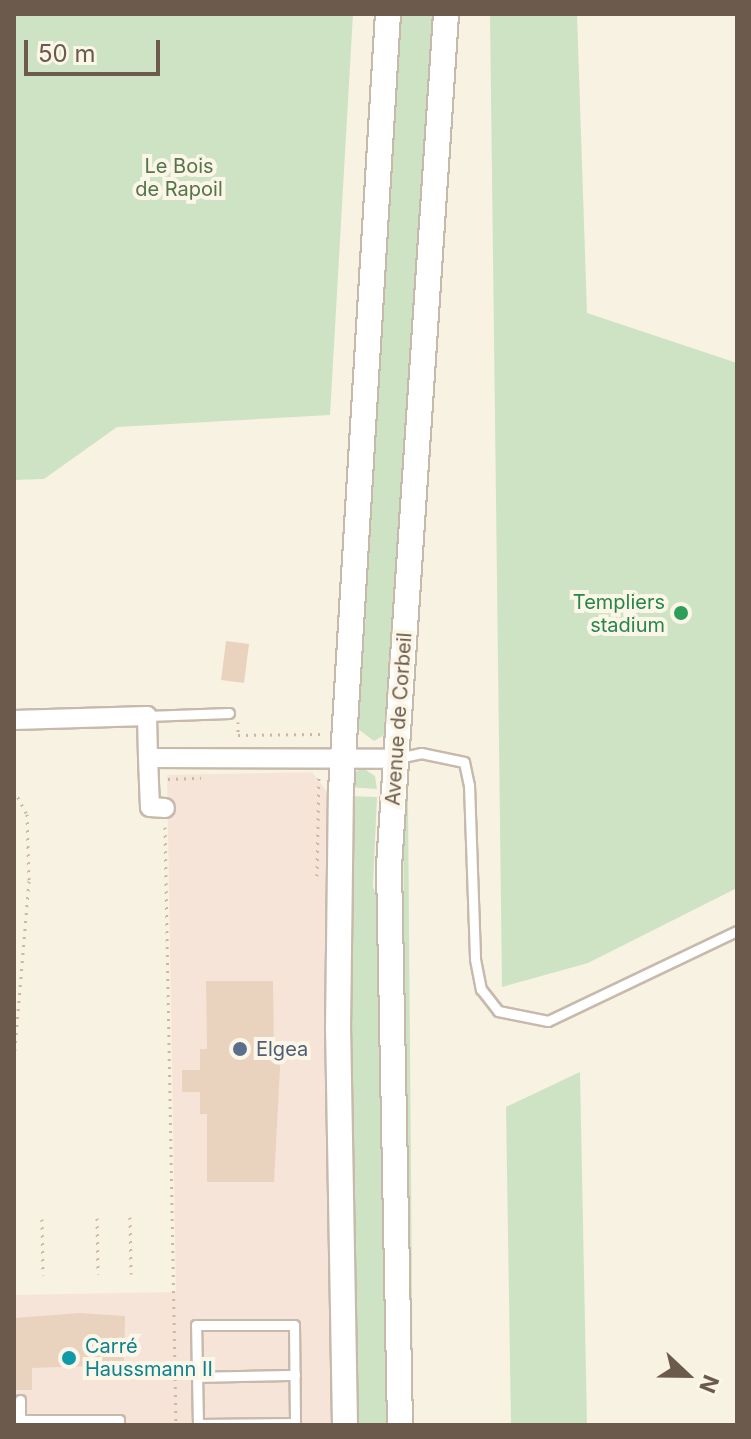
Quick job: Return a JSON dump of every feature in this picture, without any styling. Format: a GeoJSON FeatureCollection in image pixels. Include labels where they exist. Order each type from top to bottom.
{"type":"FeatureCollection","features":[{"type":"Feature","properties":{"kind":"main road"},"geometry":{"type":"LineString","coordinates":[[345,1425],[338,1030],[343,755],[388,14]]}},
{"type":"Feature","properties":{"kind":"main road","name":"Avenue de Corbeil"},"geometry":{"type":"LineString","coordinates":[[400,1425],[389,866],[446,14]]}},
{"type":"Feature","properties":{"kind":"street"},"geometry":{"type":"LineString","coordinates":[[14,720],[147,716],[156,758],[150,807],[165,808]]}},
{"type":"Feature","properties":{"kind":"street"},"geometry":{"type":"LineString","coordinates":[[156,758],[343,755],[396,759]]}},
{"type":"Feature","properties":{"kind":"lane"},"geometry":{"type":"LineString","coordinates":[[147,716],[229,713]]}},
{"type":"Feature","properties":{"kind":"lane"},"geometry":{"type":"LineString","coordinates":[[396,759],[421,753],[464,762],[475,959],[481,989],[498,1011],[548,1021],[737,931]]}},
{"type":"Feature","properties":{"kind":"lane"},"geometry":{"type":"LineString","coordinates":[[196,1325],[294,1325],[295,1375],[295,1424],[198,1424],[196,1325]]}},
{"type":"Feature","properties":{"kind":"lane"},"geometry":{"type":"LineString","coordinates":[[197,1377],[295,1375]]}},
{"type":"Feature","properties":{"kind":"lane"},"geometry":{"type":"LineString","coordinates":[[20,1400],[18,1422],[119,1420],[119,1425]]}},
{"type":"Feature","properties":{"kind":"path"},"geometry":{"type":"LineString","coordinates":[[229,713],[238,714],[238,735],[322,734]]}},
{"type":"Feature","properties":{"kind":"path"},"geometry":{"type":"LineString","coordinates":[[156,758],[165,808],[176,1425]]}},
{"type":"Feature","properties":{"kind":"path"},"geometry":{"type":"LineString","coordinates":[[14,790],[27,814],[29,881],[14,1061]]}},
{"type":"Feature","properties":{"kind":"path"},"geometry":{"type":"LineString","coordinates":[[130,1217],[131,1274]]}},
{"type":"Feature","properties":{"kind":"path"},"geometry":{"type":"LineString","coordinates":[[97,1218],[98,1274]]}},
{"type":"Feature","properties":{"kind":"path"},"geometry":{"type":"LineString","coordinates":[[42,1219],[43,1275]]}},
{"type":"Feature","properties":{"kind":"shaded area"},"geometry":{"type":"Polygon","coordinates":[[[312,772],[330,796],[336,1425],[14,1425],[14,1295],[176,1292],[167,775],[312,772]]]}},
{"type":"Feature","properties":{"kind":"green space","name":"Le Bois de Rapoil"},"geometry":{"type":"Polygon","coordinates":[[[14,14],[353,14],[330,415],[117,427],[44,479],[14,480],[14,14]]]}},
{"type":"Feature","properties":{"kind":"green space"},"geometry":{"type":"Polygon","coordinates":[[[399,14],[437,14],[388,733],[374,741],[358,729],[366,610],[360,590],[399,14]]]}},
{"type":"Feature","properties":{"kind":"green space"},"geometry":{"type":"Polygon","coordinates":[[[490,14],[577,14],[587,313],[737,363],[737,888],[588,963],[502,987],[490,14]]]}},
{"type":"Feature","properties":{"kind":"green space"},"geometry":{"type":"Polygon","coordinates":[[[363,768],[375,776],[377,789],[347,787],[351,774],[363,768]]]}},
{"type":"Feature","properties":{"kind":"green space"},"geometry":{"type":"Polygon","coordinates":[[[346,796],[377,797],[373,886],[382,916],[390,1425],[351,1425],[346,796]]]}},
{"type":"Feature","properties":{"kind":"green space"},"geometry":{"type":"Polygon","coordinates":[[[403,799],[408,800],[413,1425],[407,1425],[403,799]]]}},
{"type":"Feature","properties":{"kind":"green space"},"geometry":{"type":"Polygon","coordinates":[[[580,1072],[587,1425],[511,1425],[506,1107],[580,1072]]]}},
{"type":"Feature","properties":{"kind":"building"},"geometry":{"type":"Polygon","coordinates":[[[226,641],[249,644],[244,683],[221,680],[226,641]]]}},
{"type":"Feature","properties":{"kind":"building"},"geometry":{"type":"Polygon","coordinates":[[[206,981],[273,981],[274,1049],[281,1049],[274,1182],[207,1182],[207,1114],[200,1114],[200,1092],[182,1092],[182,1070],[200,1070],[200,1049],[207,1049],[206,981]]]}},
{"type":"Feature","properties":{"kind":"building","name":"Carré Haussmann II"},"geometry":{"type":"Polygon","coordinates":[[[80,1313],[125,1316],[124,1365],[32,1368],[32,1390],[14,1390],[14,1318],[80,1313]]]}},
{"type":"Feature","properties":{"kind":"place","name":"Templiers stadium"},"geometry":{"type":"Point","coordinates":[681,613]}},
{"type":"Feature","properties":{"kind":"place","name":"Elgea"},"geometry":{"type":"Point","coordinates":[240,1049]}},
{"type":"Feature","properties":{"kind":"place","name":"Carré Haussmann II"},"geometry":{"type":"Point","coordinates":[69,1358]}}]}
